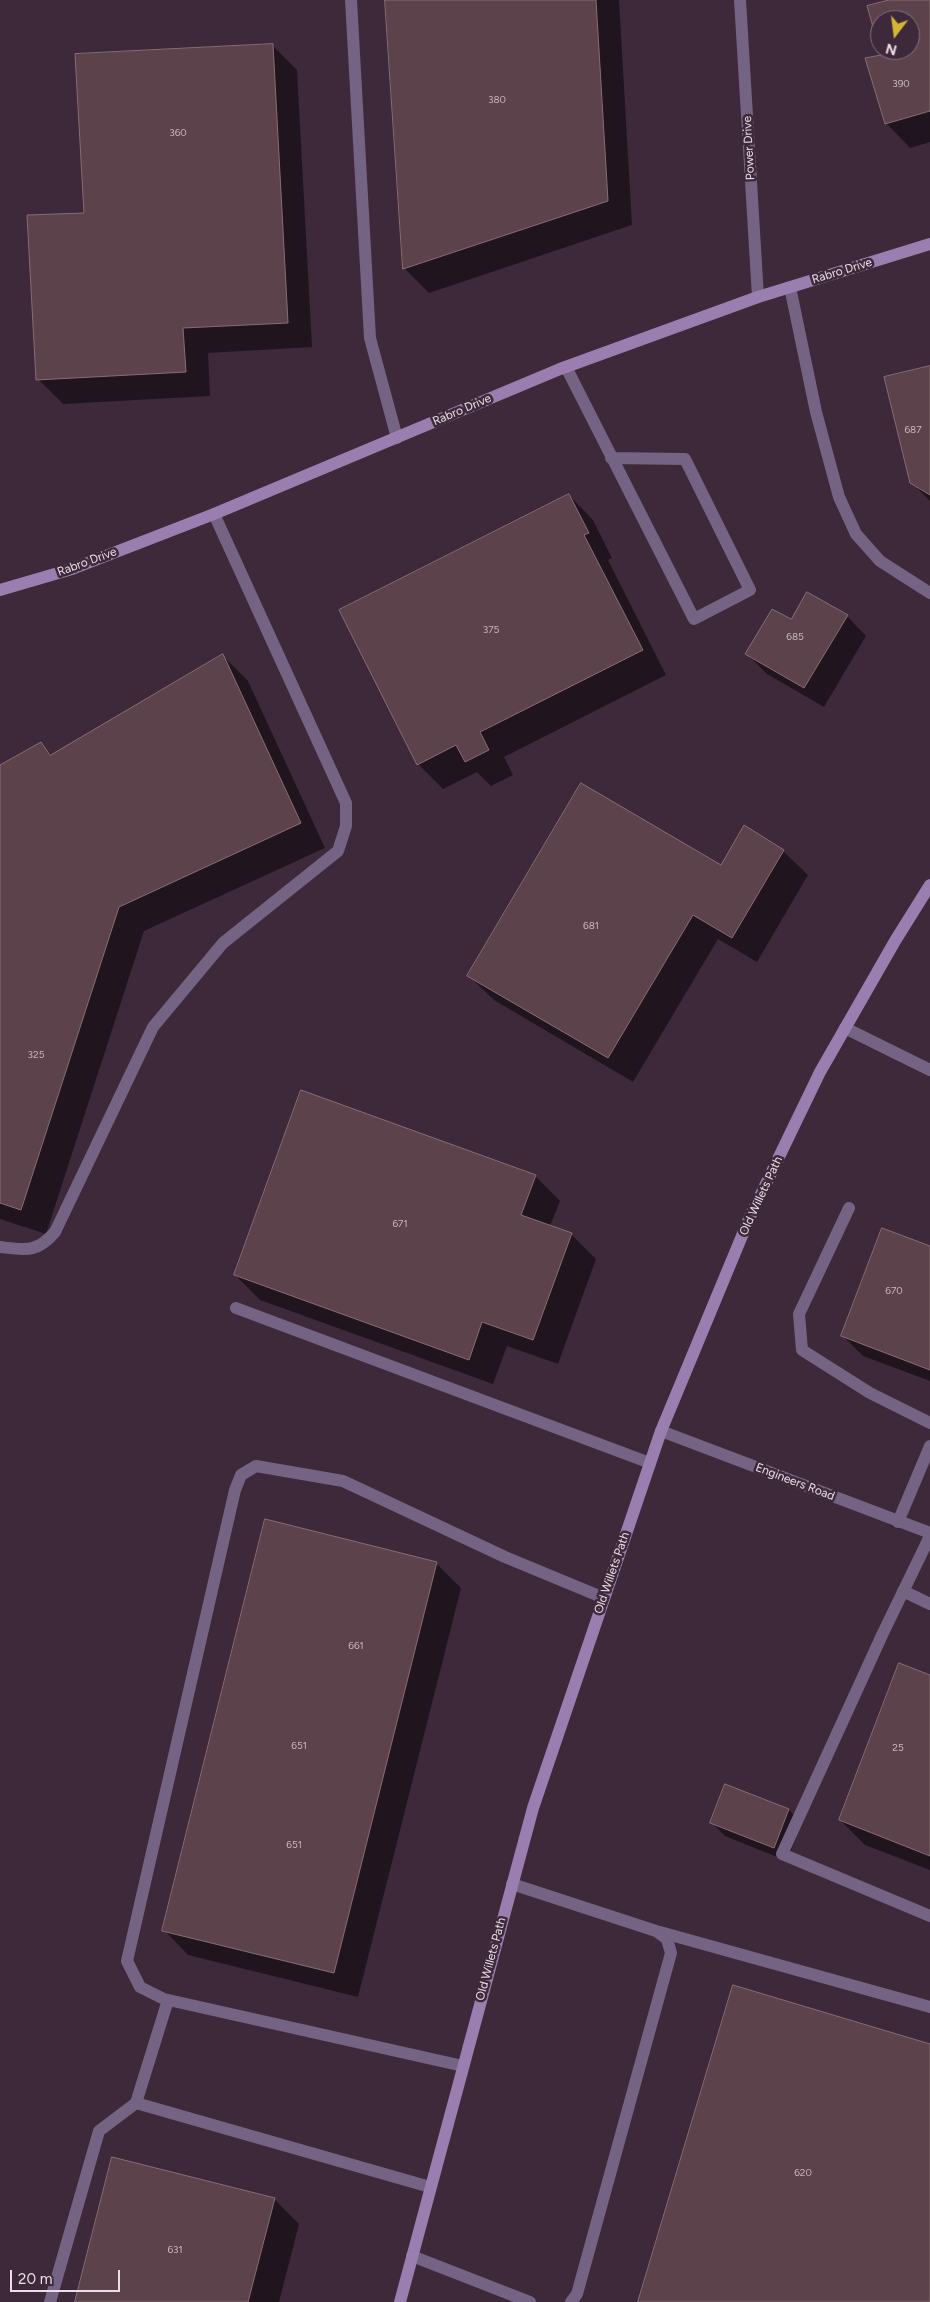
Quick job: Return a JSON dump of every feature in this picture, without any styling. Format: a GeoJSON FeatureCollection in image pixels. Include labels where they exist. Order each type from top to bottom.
{"type":"FeatureCollection","features":[{"type":"Feature","properties":{"kind":"main road","name":"Rabro Drive"},"geometry":{"type":"LineString","coordinates":[[0,590],[72,568],[214,514],[566,366],[758,296],[930,244]]}},
{"type":"Feature","properties":{"kind":"main road","name":"Old Willets Path"},"geometry":{"type":"LineString","coordinates":[[400,2302],[533,1808],[661,1431],[749,1219],[820,1072],[930,885]]}},
{"type":"Feature","properties":{"kind":"street"},"geometry":{"type":"LineString","coordinates":[[351,0],[370,338],[397,438]]}},
{"type":"Feature","properties":{"kind":"street","name":"Power Drive"},"geometry":{"type":"LineString","coordinates":[[740,0],[758,296]]}},
{"type":"Feature","properties":{"kind":"street"},"geometry":{"type":"LineString","coordinates":[[790,287],[816,412],[839,497],[856,534],[880,561],[930,593]]}},
{"type":"Feature","properties":{"kind":"street"},"geometry":{"type":"LineString","coordinates":[[566,366],[611,458],[694,619],[750,590],[685,460],[611,458]]}},
{"type":"Feature","properties":{"kind":"street"},"geometry":{"type":"LineString","coordinates":[[0,1247],[27,1250],[45,1244],[56,1232],[153,1027],[223,943],[338,851],[346,826],[346,803],[214,514]]}},
{"type":"Feature","properties":{"kind":"street"},"geometry":{"type":"LineString","coordinates":[[845,1028],[930,1070]]}},
{"type":"Feature","properties":{"kind":"street"},"geometry":{"type":"LineString","coordinates":[[849,1208],[799,1314],[802,1350],[870,1393],[930,1423]]}},
{"type":"Feature","properties":{"kind":"street"},"geometry":{"type":"LineString","coordinates":[[236,1308],[650,1463]]}},
{"type":"Feature","properties":{"kind":"street","name":"Engineers Road"},"geometry":{"type":"LineString","coordinates":[[661,1431],[930,1535]]}},
{"type":"Feature","properties":{"kind":"street"},"geometry":{"type":"LineString","coordinates":[[898,1522],[930,1446]]}},
{"type":"Feature","properties":{"kind":"street"},"geometry":{"type":"LineString","coordinates":[[462,2066],[168,2000],[140,1987],[127,1961],[233,1500],[241,1475],[256,1466],[343,1481],[505,1557],[604,1598]]}},
{"type":"Feature","properties":{"kind":"street"},"geometry":{"type":"LineString","coordinates":[[930,1535],[782,1854],[930,1916]]}},
{"type":"Feature","properties":{"kind":"street"},"geometry":{"type":"LineString","coordinates":[[903,1591],[930,1604]]}},
{"type":"Feature","properties":{"kind":"street"},"geometry":{"type":"LineString","coordinates":[[512,1884],[656,1931],[930,2007]]}},
{"type":"Feature","properties":{"kind":"street"},"geometry":{"type":"LineString","coordinates":[[571,2302],[577,2294],[671,1952],[667,1939],[656,1931]]}},
{"type":"Feature","properties":{"kind":"street"},"geometry":{"type":"LineString","coordinates":[[50,2302],[100,2131],[136,2102],[168,2000]]}},
{"type":"Feature","properties":{"kind":"street"},"geometry":{"type":"LineString","coordinates":[[136,2102],[430,2187]]}},
{"type":"Feature","properties":{"kind":"street"},"geometry":{"type":"LineString","coordinates":[[412,2256],[530,2302]]}},
{"type":"Feature","properties":{"kind":"building"},"geometry":{"type":"Polygon","coordinates":[[[385,0],[596,0],[608,201],[403,269],[385,0]]]}},
{"type":"Feature","properties":{"kind":"building"},"geometry":{"type":"Polygon","coordinates":[[[889,0],[930,0],[930,111],[885,124],[865,58],[870,57],[870,60],[920,60],[920,10],[870,10],[870,16],[867,6],[889,0]]]}},
{"type":"Feature","properties":{"kind":"building"},"geometry":{"type":"Polygon","coordinates":[[[273,44],[288,323],[183,328],[186,372],[36,380],[27,215],[84,213],[75,54],[273,44]]]}},
{"type":"Feature","properties":{"kind":"building"},"geometry":{"type":"Polygon","coordinates":[[[930,366],[930,495],[910,483],[884,377],[930,366]]]}},
{"type":"Feature","properties":{"kind":"building"},"geometry":{"type":"Polygon","coordinates":[[[569,494],[589,533],[584,535],[643,650],[480,732],[489,750],[465,762],[456,745],[417,765],[339,610],[569,494]]]}},
{"type":"Feature","properties":{"kind":"building"},"geometry":{"type":"Polygon","coordinates":[[[807,592],[848,615],[804,688],[745,654],[772,609],[791,619],[807,592]]]}},
{"type":"Feature","properties":{"kind":"building"},"geometry":{"type":"Polygon","coordinates":[[[223,654],[301,823],[119,907],[21,1210],[0,1203],[0,765],[41,742],[50,755],[223,654]]]}},
{"type":"Feature","properties":{"kind":"building"},"geometry":{"type":"Polygon","coordinates":[[[581,783],[721,865],[744,825],[784,850],[732,938],[693,915],[608,1058],[467,976],[581,783]]]}},
{"type":"Feature","properties":{"kind":"building"},"geometry":{"type":"Polygon","coordinates":[[[301,1090],[536,1175],[521,1215],[572,1233],[533,1340],[482,1322],[469,1360],[234,1275],[301,1090]]]}},
{"type":"Feature","properties":{"kind":"building"},"geometry":{"type":"Polygon","coordinates":[[[882,1228],[930,1246],[930,1370],[841,1336],[882,1228]]]}},
{"type":"Feature","properties":{"kind":"building"},"geometry":{"type":"Polygon","coordinates":[[[265,1519],[437,1562],[334,1973],[162,1931],[265,1519]]]}},
{"type":"Feature","properties":{"kind":"building"},"geometry":{"type":"Polygon","coordinates":[[[899,1663],[930,1675],[930,1856],[839,1820],[899,1663]]]}},
{"type":"Feature","properties":{"kind":"building"},"geometry":{"type":"Polygon","coordinates":[[[725,1784],[789,1809],[774,1848],[710,1823],[725,1784]]]}},
{"type":"Feature","properties":{"kind":"building"},"geometry":{"type":"Polygon","coordinates":[[[733,1985],[930,2044],[930,2302],[638,2302],[733,1985]]]}},
{"type":"Feature","properties":{"kind":"building"},"geometry":{"type":"Polygon","coordinates":[[[112,2157],[275,2198],[248,2302],[75,2302],[112,2157]]]}}]}
